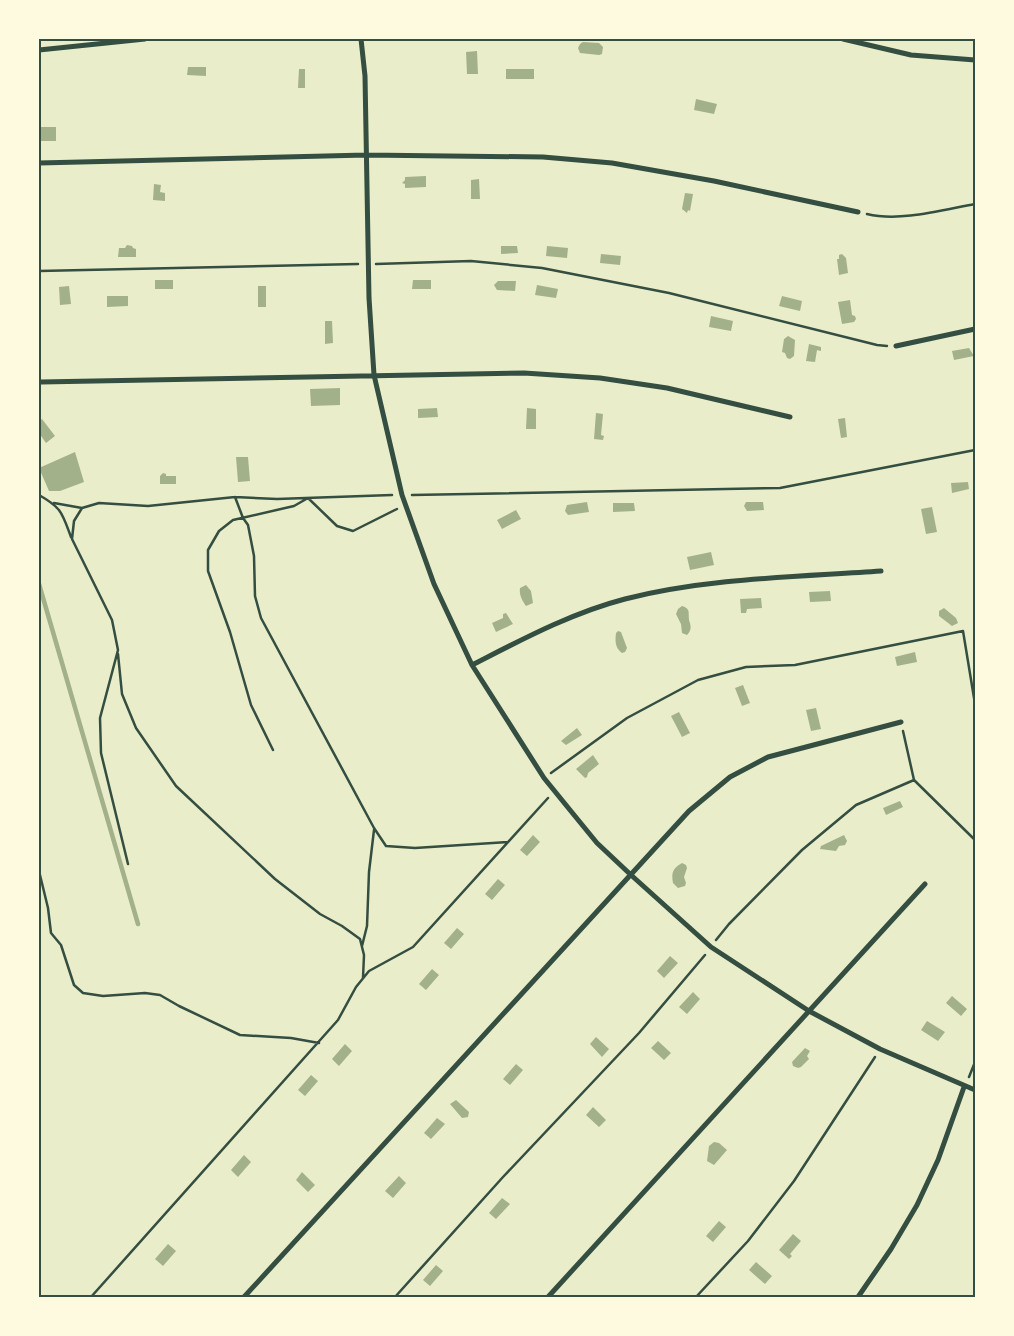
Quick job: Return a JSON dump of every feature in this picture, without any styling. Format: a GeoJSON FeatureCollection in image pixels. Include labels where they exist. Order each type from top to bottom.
{"type":"FeatureCollection","features":[{"type":"Feature","properties":{"kind":"street"},"geometry":{"type":"LineString","coordinates":[[39,50],[145,39]]}},
{"type":"Feature","properties":{"kind":"street"},"geometry":{"type":"LineString","coordinates":[[361,39],[365,76],[368,264],[374,375],[405,505],[434,584],[472,665],[544,778],[597,843],[711,947],[809,1011],[880,1049],[964,1087],[975,1090]]}},
{"type":"Feature","properties":{"kind":"street"},"geometry":{"type":"LineString","coordinates":[[843,39],[911,55],[975,60]]}},
{"type":"Feature","properties":{"kind":"street"},"geometry":{"type":"LineString","coordinates":[[39,163],[366,155],[543,157],[612,163],[714,181],[858,212]]}},
{"type":"Feature","properties":{"kind":"street"},"geometry":{"type":"LineString","coordinates":[[896,346],[975,329]]}},
{"type":"Feature","properties":{"kind":"street"},"geometry":{"type":"LineString","coordinates":[[41,382],[524,373],[600,378],[667,388],[790,417]]}},
{"type":"Feature","properties":{"kind":"street"},"geometry":{"type":"LineString","coordinates":[[472,665],[537,632],[588,611],[666,590],[717,583],[881,571]]}},
{"type":"Feature","properties":{"kind":"street"},"geometry":{"type":"LineString","coordinates":[[244,1297],[689,811],[730,777],[768,757],[901,722]]}},
{"type":"Feature","properties":{"kind":"street"},"geometry":{"type":"LineString","coordinates":[[548,1297],[925,884]]}},
{"type":"Feature","properties":{"kind":"street"},"geometry":{"type":"LineString","coordinates":[[858,1297],[891,1249],[917,1205],[938,1160],[964,1087]]}},
{"type":"Feature","properties":{"kind":"path"},"geometry":{"type":"LineString","coordinates":[[858,212],[875,216],[914,216],[975,204]]}},
{"type":"Feature","properties":{"kind":"path"},"geometry":{"type":"LineString","coordinates":[[39,271],[470,261],[542,268],[669,293],[877,345],[896,346]]}},
{"type":"Feature","properties":{"kind":"path"},"geometry":{"type":"LineString","coordinates":[[39,495],[54,503],[82,508],[99,503],[148,506],[235,497],[277,499],[780,488],[975,450]]}},
{"type":"Feature","properties":{"kind":"path"},"geometry":{"type":"LineString","coordinates":[[235,497],[243,518],[248,525],[254,556],[254,596],[261,618],[374,828],[386,846],[415,848],[508,842]]}},
{"type":"Feature","properties":{"kind":"path"},"geometry":{"type":"LineString","coordinates":[[308,498],[337,526],[353,531],[405,505]]}},
{"type":"Feature","properties":{"kind":"path"},"geometry":{"type":"LineString","coordinates":[[273,750],[251,705],[230,632],[208,571],[208,550],[218,531],[233,520],[294,506],[308,498]]}},
{"type":"Feature","properties":{"kind":"path"},"geometry":{"type":"LineString","coordinates":[[54,503],[62,512],[72,539],[112,620],[118,650],[122,694],[136,728],[176,786],[275,880],[320,914],[360,939],[364,955],[363,979]]}},
{"type":"Feature","properties":{"kind":"path"},"geometry":{"type":"LineString","coordinates":[[72,539],[74,521],[82,508]]}},
{"type":"Feature","properties":{"kind":"path"},"geometry":{"type":"LineString","coordinates":[[544,778],[626,718],[698,680],[746,667],[794,665],[963,631],[975,704]]}},
{"type":"Feature","properties":{"kind":"path"},"geometry":{"type":"LineString","coordinates":[[118,650],[100,718],[101,753],[128,864]]}},
{"type":"Feature","properties":{"kind":"path"},"geometry":{"type":"LineString","coordinates":[[901,722],[914,780],[975,840]]}},
{"type":"Feature","properties":{"kind":"path"},"geometry":{"type":"LineString","coordinates":[[395,1297],[503,1177],[639,1033],[729,924],[802,850],[856,805],[914,780]]}},
{"type":"Feature","properties":{"kind":"path"},"geometry":{"type":"LineString","coordinates":[[91,1297],[338,1020],[356,987],[369,971],[413,947],[554,792]]}},
{"type":"Feature","properties":{"kind":"path"},"geometry":{"type":"LineString","coordinates":[[362,946],[367,926],[369,872],[374,828]]}},
{"type":"Feature","properties":{"kind":"path"},"geometry":{"type":"LineString","coordinates":[[39,871],[48,908],[51,933],[61,946],[74,985],[83,992],[103,996],[139,993],[160,995],[240,1035],[291,1038],[318,1043]]}},
{"type":"Feature","properties":{"kind":"path"},"geometry":{"type":"LineString","coordinates":[[696,1297],[748,1241],[794,1181],[880,1049]]}},
{"type":"Feature","properties":{"kind":"path"},"geometry":{"type":"LineString","coordinates":[[964,1087],[975,1062]]}},
{"type":"Feature","properties":{"kind":"shaded area"},"geometry":{"type":"Polygon","coordinates":[[[583,42],[599,43],[603,47],[602,54],[580,53],[578,48],[583,42]]]}},
{"type":"Feature","properties":{"kind":"shaded area"},"geometry":{"type":"Polygon","coordinates":[[[477,51],[478,74],[467,74],[466,52],[477,51]]]}},
{"type":"Feature","properties":{"kind":"shaded area"},"geometry":{"type":"Polygon","coordinates":[[[188,67],[206,67],[206,76],[187,75],[188,67]]]}},
{"type":"Feature","properties":{"kind":"shaded area"},"geometry":{"type":"Polygon","coordinates":[[[299,69],[305,69],[305,88],[298,88],[299,69]]]}},
{"type":"Feature","properties":{"kind":"shaded area"},"geometry":{"type":"Polygon","coordinates":[[[506,69],[534,69],[534,79],[506,79],[506,69]]]}},
{"type":"Feature","properties":{"kind":"shaded area"},"geometry":{"type":"Polygon","coordinates":[[[696,99],[717,104],[714,114],[694,110],[696,99]]]}},
{"type":"Feature","properties":{"kind":"shaded area"},"geometry":{"type":"Polygon","coordinates":[[[39,127],[56,127],[56,141],[39,141],[39,127]]]}},
{"type":"Feature","properties":{"kind":"shaded area"},"geometry":{"type":"Polygon","coordinates":[[[426,176],[426,187],[405,188],[405,184],[402,183],[405,177],[426,176]]]}},
{"type":"Feature","properties":{"kind":"shaded area"},"geometry":{"type":"Polygon","coordinates":[[[479,179],[480,199],[471,199],[471,180],[479,179]]]}},
{"type":"Feature","properties":{"kind":"shaded area"},"geometry":{"type":"Polygon","coordinates":[[[154,184],[161,185],[160,192],[165,193],[165,201],[153,200],[154,184]]]}},
{"type":"Feature","properties":{"kind":"shaded area"},"geometry":{"type":"Polygon","coordinates":[[[685,193],[693,194],[690,211],[688,210],[687,213],[682,209],[685,193]]]}},
{"type":"Feature","properties":{"kind":"shaded area"},"geometry":{"type":"Polygon","coordinates":[[[127,245],[136,249],[136,257],[118,257],[119,248],[125,248],[127,245]]]}},
{"type":"Feature","properties":{"kind":"shaded area"},"geometry":{"type":"Polygon","coordinates":[[[501,246],[517,246],[518,253],[501,254],[501,246]]]}},
{"type":"Feature","properties":{"kind":"shaded area"},"geometry":{"type":"Polygon","coordinates":[[[547,246],[568,248],[567,258],[546,256],[547,246]]]}},
{"type":"Feature","properties":{"kind":"shaded area"},"geometry":{"type":"Polygon","coordinates":[[[601,254],[621,256],[620,265],[600,263],[601,254]]]}},
{"type":"Feature","properties":{"kind":"shaded area"},"geometry":{"type":"Polygon","coordinates":[[[842,254],[846,258],[848,273],[839,275],[837,259],[842,254]]]}},
{"type":"Feature","properties":{"kind":"shaded area"},"geometry":{"type":"Polygon","coordinates":[[[155,280],[173,280],[173,289],[155,289],[155,280]]]}},
{"type":"Feature","properties":{"kind":"shaded area"},"geometry":{"type":"Polygon","coordinates":[[[413,280],[431,280],[431,289],[412,289],[413,280]]]}},
{"type":"Feature","properties":{"kind":"shaded area"},"geometry":{"type":"Polygon","coordinates":[[[498,281],[516,281],[515,291],[497,290],[494,285],[498,281]]]}},
{"type":"Feature","properties":{"kind":"shaded area"},"geometry":{"type":"Polygon","coordinates":[[[537,285],[558,289],[556,298],[535,295],[537,285]]]}},
{"type":"Feature","properties":{"kind":"shaded area"},"geometry":{"type":"Polygon","coordinates":[[[69,286],[71,304],[60,305],[59,287],[69,286]]]}},
{"type":"Feature","properties":{"kind":"shaded area"},"geometry":{"type":"Polygon","coordinates":[[[258,286],[266,286],[266,307],[258,307],[258,286]]]}},
{"type":"Feature","properties":{"kind":"shaded area"},"geometry":{"type":"Polygon","coordinates":[[[107,296],[128,296],[128,306],[107,307],[107,296]]]}},
{"type":"Feature","properties":{"kind":"shaded area"},"geometry":{"type":"Polygon","coordinates":[[[782,296],[802,301],[800,311],[779,306],[782,296]]]}},
{"type":"Feature","properties":{"kind":"shaded area"},"geometry":{"type":"Polygon","coordinates":[[[850,300],[852,315],[856,319],[854,322],[842,324],[838,302],[850,300]]]}},
{"type":"Feature","properties":{"kind":"shaded area"},"geometry":{"type":"Polygon","coordinates":[[[711,316],[733,321],[731,331],[709,327],[711,316]]]}},
{"type":"Feature","properties":{"kind":"shaded area"},"geometry":{"type":"Polygon","coordinates":[[[325,321],[332,321],[333,343],[325,344],[325,321]]]}},
{"type":"Feature","properties":{"kind":"shaded area"},"geometry":{"type":"Polygon","coordinates":[[[788,336],[795,340],[794,356],[790,359],[782,352],[784,339],[788,336]]]}},
{"type":"Feature","properties":{"kind":"shaded area"},"geometry":{"type":"Polygon","coordinates":[[[809,344],[821,347],[821,351],[817,350],[815,362],[806,361],[809,344]]]}},
{"type":"Feature","properties":{"kind":"shaded area"},"geometry":{"type":"Polygon","coordinates":[[[969,348],[974,356],[954,360],[952,351],[969,348]]]}},
{"type":"Feature","properties":{"kind":"shaded area"},"geometry":{"type":"Polygon","coordinates":[[[340,388],[340,405],[311,406],[310,389],[340,388]]]}},
{"type":"Feature","properties":{"kind":"shaded area"},"geometry":{"type":"Polygon","coordinates":[[[437,408],[438,417],[418,418],[418,409],[437,408]]]}},
{"type":"Feature","properties":{"kind":"shaded area"},"geometry":{"type":"Polygon","coordinates":[[[527,408],[536,409],[536,429],[526,429],[527,408]]]}},
{"type":"Feature","properties":{"kind":"shaded area"},"geometry":{"type":"Polygon","coordinates":[[[596,413],[603,414],[601,435],[604,436],[603,440],[594,439],[596,413]]]}},
{"type":"Feature","properties":{"kind":"shaded area"},"geometry":{"type":"Polygon","coordinates":[[[845,418],[847,437],[841,438],[838,419],[845,418]]]}},
{"type":"Feature","properties":{"kind":"shaded area"},"geometry":{"type":"Polygon","coordinates":[[[42,419],[55,436],[46,443],[39,433],[39,421],[42,419]]]}},
{"type":"Feature","properties":{"kind":"shaded area"},"geometry":{"type":"Polygon","coordinates":[[[75,452],[84,482],[60,491],[49,491],[39,468],[75,452]]]}},
{"type":"Feature","properties":{"kind":"shaded area"},"geometry":{"type":"Polygon","coordinates":[[[236,457],[248,457],[250,481],[238,482],[236,457]]]}},
{"type":"Feature","properties":{"kind":"shaded area"},"geometry":{"type":"Polygon","coordinates":[[[163,473],[166,476],[176,476],[176,484],[160,484],[160,476],[163,473]]]}},
{"type":"Feature","properties":{"kind":"shaded area"},"geometry":{"type":"Polygon","coordinates":[[[968,482],[969,489],[952,493],[951,483],[968,482]]]}},
{"type":"Feature","properties":{"kind":"shaded area"},"geometry":{"type":"Polygon","coordinates":[[[587,502],[589,512],[568,515],[565,511],[567,505],[587,502]]]}},
{"type":"Feature","properties":{"kind":"shaded area"},"geometry":{"type":"Polygon","coordinates":[[[746,502],[763,502],[764,510],[747,511],[744,506],[746,502]]]}},
{"type":"Feature","properties":{"kind":"shaded area"},"geometry":{"type":"Polygon","coordinates":[[[613,503],[634,503],[635,511],[613,512],[613,503]]]}},
{"type":"Feature","properties":{"kind":"shaded area"},"geometry":{"type":"Polygon","coordinates":[[[932,507],[937,532],[926,534],[921,509],[932,507]]]}},
{"type":"Feature","properties":{"kind":"shaded area"},"geometry":{"type":"Polygon","coordinates":[[[516,510],[521,519],[502,529],[497,520],[516,510]]]}},
{"type":"Feature","properties":{"kind":"shaded area"},"geometry":{"type":"Polygon","coordinates":[[[711,552],[714,565],[690,570],[687,557],[711,552]]]}},
{"type":"Feature","properties":{"kind":"shaded area"},"geometry":{"type":"Polygon","coordinates":[[[526,585],[531,591],[533,603],[526,606],[521,597],[520,588],[526,585]]]}},
{"type":"Feature","properties":{"kind":"shaded area"},"geometry":{"type":"Polygon","coordinates":[[[830,591],[831,601],[810,602],[809,592],[830,591]]]}},
{"type":"Feature","properties":{"kind":"shaded area"},"geometry":{"type":"Polygon","coordinates":[[[761,598],[762,608],[747,609],[746,613],[741,613],[740,599],[761,598]]]}},
{"type":"Feature","properties":{"kind":"shaded area"},"geometry":{"type":"Polygon","coordinates":[[[682,606],[687,608],[691,628],[687,635],[682,633],[681,624],[676,614],[682,606]]]}},
{"type":"Feature","properties":{"kind":"shaded area"},"geometry":{"type":"Polygon","coordinates":[[[944,608],[956,618],[958,623],[952,626],[939,616],[939,611],[944,608]]]}},
{"type":"Feature","properties":{"kind":"shaded area"},"geometry":{"type":"Polygon","coordinates":[[[506,613],[513,624],[496,632],[492,623],[503,618],[503,614],[506,613]]]}},
{"type":"Feature","properties":{"kind":"shaded area"},"geometry":{"type":"Polygon","coordinates":[[[618,631],[621,632],[627,648],[622,653],[616,644],[616,633],[618,631]]]}},
{"type":"Feature","properties":{"kind":"shaded area"},"geometry":{"type":"Polygon","coordinates":[[[915,652],[917,662],[897,666],[895,657],[915,652]]]}},
{"type":"Feature","properties":{"kind":"shaded area"},"geometry":{"type":"Polygon","coordinates":[[[743,685],[750,703],[742,706],[735,688],[743,685]]]}},
{"type":"Feature","properties":{"kind":"shaded area"},"geometry":{"type":"Polygon","coordinates":[[[816,708],[821,729],[811,731],[806,710],[816,708]]]}},
{"type":"Feature","properties":{"kind":"shaded area"},"geometry":{"type":"Polygon","coordinates":[[[679,712],[690,733],[682,737],[671,716],[679,712]]]}},
{"type":"Feature","properties":{"kind":"shaded area"},"geometry":{"type":"Polygon","coordinates":[[[577,728],[582,735],[566,745],[561,741],[577,728]]]}},
{"type":"Feature","properties":{"kind":"shaded area"},"geometry":{"type":"Polygon","coordinates":[[[593,755],[599,764],[585,778],[576,769],[593,755]]]}},
{"type":"Feature","properties":{"kind":"shaded area"},"geometry":{"type":"Polygon","coordinates":[[[900,801],[903,807],[886,815],[883,808],[900,801]]]}},
{"type":"Feature","properties":{"kind":"shaded area"},"geometry":{"type":"Polygon","coordinates":[[[533,835],[540,842],[527,856],[520,850],[533,835]]]}},
{"type":"Feature","properties":{"kind":"shaded area"},"geometry":{"type":"Polygon","coordinates":[[[844,835],[847,841],[845,845],[839,846],[836,851],[820,849],[821,846],[844,835]]]}},
{"type":"Feature","properties":{"kind":"shaded area"},"geometry":{"type":"Polygon","coordinates":[[[682,863],[687,868],[684,877],[686,883],[685,886],[678,888],[673,883],[672,876],[675,869],[682,863]]]}},
{"type":"Feature","properties":{"kind":"shaded area"},"geometry":{"type":"Polygon","coordinates":[[[498,879],[505,885],[492,900],[485,894],[498,879]]]}},
{"type":"Feature","properties":{"kind":"shaded area"},"geometry":{"type":"Polygon","coordinates":[[[457,928],[464,934],[451,949],[444,943],[457,928]]]}},
{"type":"Feature","properties":{"kind":"shaded area"},"geometry":{"type":"Polygon","coordinates":[[[670,956],[678,963],[664,978],[657,971],[670,956]]]}},
{"type":"Feature","properties":{"kind":"shaded area"},"geometry":{"type":"Polygon","coordinates":[[[432,969],[439,975],[426,990],[419,984],[432,969]]]}},
{"type":"Feature","properties":{"kind":"shaded area"},"geometry":{"type":"Polygon","coordinates":[[[693,992],[700,999],[687,1014],[679,1007],[693,992]]]}},
{"type":"Feature","properties":{"kind":"shaded area"},"geometry":{"type":"Polygon","coordinates":[[[952,996],[967,1009],[961,1016],[946,1003],[952,996]]]}},
{"type":"Feature","properties":{"kind":"shaded area"},"geometry":{"type":"Polygon","coordinates":[[[927,1021],[945,1032],[938,1041],[921,1030],[927,1021]]]}},
{"type":"Feature","properties":{"kind":"shaded area"},"geometry":{"type":"Polygon","coordinates":[[[596,1037],[609,1049],[602,1057],[590,1044],[596,1037]]]}},
{"type":"Feature","properties":{"kind":"shaded area"},"geometry":{"type":"Polygon","coordinates":[[[658,1041],[671,1053],[664,1060],[651,1048],[658,1041]]]}},
{"type":"Feature","properties":{"kind":"shaded area"},"geometry":{"type":"Polygon","coordinates":[[[345,1044],[352,1051],[339,1066],[332,1059],[345,1044]]]}},
{"type":"Feature","properties":{"kind":"shaded area"},"geometry":{"type":"Polygon","coordinates":[[[805,1048],[810,1051],[807,1056],[809,1059],[801,1067],[793,1066],[792,1062],[805,1048]]]}},
{"type":"Feature","properties":{"kind":"shaded area"},"geometry":{"type":"Polygon","coordinates":[[[516,1064],[523,1070],[510,1085],[503,1079],[516,1064]]]}},
{"type":"Feature","properties":{"kind":"shaded area"},"geometry":{"type":"Polygon","coordinates":[[[311,1075],[318,1081],[305,1096],[298,1090],[311,1075]]]}},
{"type":"Feature","properties":{"kind":"shaded area"},"geometry":{"type":"Polygon","coordinates":[[[456,1100],[469,1112],[468,1117],[462,1118],[450,1104],[456,1100]]]}},
{"type":"Feature","properties":{"kind":"shaded area"},"geometry":{"type":"Polygon","coordinates":[[[593,1107],[606,1120],[599,1127],[586,1115],[593,1107]]]}},
{"type":"Feature","properties":{"kind":"shaded area"},"geometry":{"type":"Polygon","coordinates":[[[437,1118],[445,1124],[431,1139],[424,1133],[437,1118]]]}},
{"type":"Feature","properties":{"kind":"shaded area"},"geometry":{"type":"Polygon","coordinates":[[[714,1142],[719,1143],[727,1150],[714,1165],[707,1161],[709,1146],[714,1142]]]}},
{"type":"Feature","properties":{"kind":"shaded area"},"geometry":{"type":"Polygon","coordinates":[[[244,1155],[251,1162],[238,1177],[231,1170],[244,1155]]]}},
{"type":"Feature","properties":{"kind":"shaded area"},"geometry":{"type":"Polygon","coordinates":[[[302,1172],[315,1185],[308,1192],[296,1180],[302,1172]]]}},
{"type":"Feature","properties":{"kind":"shaded area"},"geometry":{"type":"Polygon","coordinates":[[[399,1176],[406,1183],[393,1198],[385,1191],[399,1176]]]}},
{"type":"Feature","properties":{"kind":"shaded area"},"geometry":{"type":"Polygon","coordinates":[[[502,1198],[510,1204],[496,1219],[489,1213],[502,1198]]]}},
{"type":"Feature","properties":{"kind":"shaded area"},"geometry":{"type":"Polygon","coordinates":[[[719,1221],[726,1227],[713,1242],[706,1236],[719,1221]]]}},
{"type":"Feature","properties":{"kind":"shaded area"},"geometry":{"type":"Polygon","coordinates":[[[793,1234],[801,1241],[790,1254],[792,1256],[789,1259],[779,1250],[793,1234]]]}},
{"type":"Feature","properties":{"kind":"shaded area"},"geometry":{"type":"Polygon","coordinates":[[[168,1244],[176,1251],[163,1266],[155,1259],[168,1244]]]}},
{"type":"Feature","properties":{"kind":"shaded area"},"geometry":{"type":"Polygon","coordinates":[[[756,1262],[772,1276],[765,1284],[749,1270],[756,1262]]]}},
{"type":"Feature","properties":{"kind":"shaded area"},"geometry":{"type":"Polygon","coordinates":[[[436,1265],[443,1271],[430,1286],[423,1280],[436,1265]]]}},
{"type":"Feature","properties":{"kind":"waterway"},"geometry":{"type":"LineString","coordinates":[[39,584],[138,924]]}}]}
